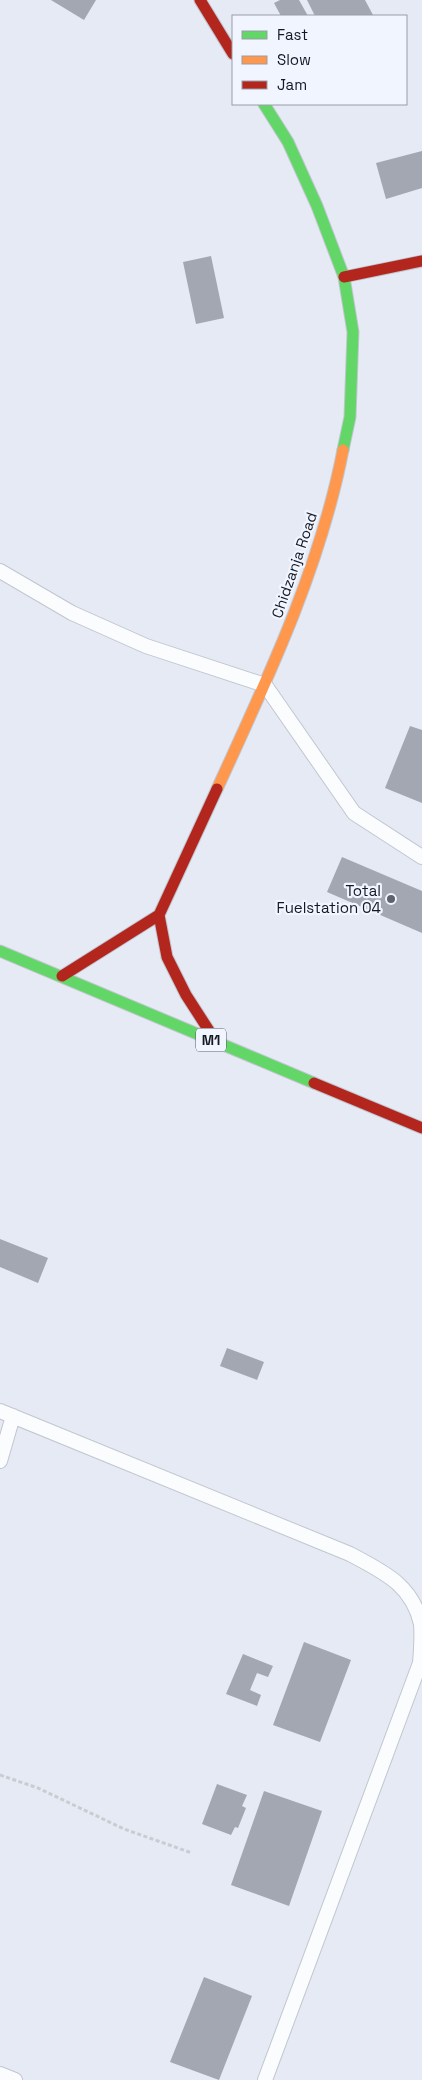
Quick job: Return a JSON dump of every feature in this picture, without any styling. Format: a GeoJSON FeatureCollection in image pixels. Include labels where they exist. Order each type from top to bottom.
{"type":"FeatureCollection","features":[{"type":"Feature","properties":{"kind":"main road"},"geometry":{"type":"LineString","coordinates":[[200,0],[232,52]]}},
{"type":"Feature","properties":{"kind":"main road","name":"Chidzanja Road"},"geometry":{"type":"LineString","coordinates":[[159,915],[265,685],[313,563],[336,487],[350,417],[353,332],[344,277],[317,206],[288,142],[265,105]]}},
{"type":"Feature","properties":{"kind":"main road"},"geometry":{"type":"LineString","coordinates":[[344,277],[422,261]]}},
{"type":"Feature","properties":{"kind":"main road"},"geometry":{"type":"LineString","coordinates":[[62,976],[159,915],[167,957],[186,995],[217,1042]]}},
{"type":"Feature","properties":{"kind":"main road","name":"M1"},"geometry":{"type":"LineString","coordinates":[[0,951],[422,1128]]}},
{"type":"Feature","properties":{"kind":"lane"},"geometry":{"type":"LineString","coordinates":[[0,571],[72,612],[146,646],[265,685],[354,813],[422,856]]}},
{"type":"Feature","properties":{"kind":"lane"},"geometry":{"type":"LineString","coordinates":[[0,1411],[350,1554],[386,1574],[411,1596],[422,1625],[420,1663],[265,2080]]}},
{"type":"Feature","properties":{"kind":"lane"},"geometry":{"type":"LineString","coordinates":[[0,1461],[13,1416]]}},
{"type":"Feature","properties":{"kind":"lane"},"geometry":{"type":"LineString","coordinates":[[0,2074],[15,2080]]}},
{"type":"Feature","properties":{"kind":"path"},"geometry":{"type":"LineString","coordinates":[[0,1774],[38,1788],[124,1829],[192,1853]]}},
{"type":"Feature","properties":{"kind":"building"},"geometry":{"type":"Polygon","coordinates":[[[51,0],[96,0],[84,20],[51,0]]]}},
{"type":"Feature","properties":{"kind":"building"},"geometry":{"type":"Polygon","coordinates":[[[280,0],[299,0],[307,15],[280,15],[274,3],[280,0]]]}},
{"type":"Feature","properties":{"kind":"building"},"geometry":{"type":"Polygon","coordinates":[[[307,0],[365,0],[373,15],[314,15],[307,0]]]}},
{"type":"Feature","properties":{"kind":"building"},"geometry":{"type":"Polygon","coordinates":[[[422,151],[422,188],[386,199],[376,163],[422,151]]]}},
{"type":"Feature","properties":{"kind":"building"},"geometry":{"type":"Polygon","coordinates":[[[211,256],[224,318],[196,324],[183,262],[211,256]]]}},
{"type":"Feature","properties":{"kind":"building"},"geometry":{"type":"Polygon","coordinates":[[[410,726],[422,730],[422,803],[385,788],[410,726]]]}},
{"type":"Feature","properties":{"kind":"building"},"geometry":{"type":"Polygon","coordinates":[[[342,857],[422,891],[422,933],[327,892],[342,857]]]}},
{"type":"Feature","properties":{"kind":"building"},"geometry":{"type":"Polygon","coordinates":[[[0,1239],[48,1258],[38,1283],[0,1267],[0,1239]]]}},
{"type":"Feature","properties":{"kind":"building"},"geometry":{"type":"Polygon","coordinates":[[[227,1348],[264,1362],[257,1380],[220,1366],[227,1348]]]}},
{"type":"Feature","properties":{"kind":"building"},"geometry":{"type":"Polygon","coordinates":[[[304,1642],[351,1660],[320,1742],[273,1725],[304,1642]]]}},
{"type":"Feature","properties":{"kind":"building"},"geometry":{"type":"Polygon","coordinates":[[[243,1654],[273,1666],[268,1677],[257,1673],[250,1690],[261,1695],[257,1706],[226,1694],[243,1654]]]}},
{"type":"Feature","properties":{"kind":"building"},"geometry":{"type":"Polygon","coordinates":[[[217,1784],[247,1795],[242,1806],[246,1808],[238,1828],[235,1827],[231,1835],[202,1824],[217,1784]]]}},
{"type":"Feature","properties":{"kind":"building"},"geometry":{"type":"Polygon","coordinates":[[[264,1791],[322,1811],[289,1906],[231,1885],[264,1791]]]}},
{"type":"Feature","properties":{"kind":"building"},"geometry":{"type":"Polygon","coordinates":[[[204,1977],[252,1996],[219,2080],[170,2062],[204,1977]]]}},
{"type":"Feature","properties":{"kind":"traffic: fast"},"geometry":{"type":"LineString","coordinates":[[265,105],[288,142],[317,206],[344,277],[353,332],[350,417],[343,450]]}},
{"type":"Feature","properties":{"kind":"traffic: fast"},"geometry":{"type":"LineString","coordinates":[[0,951],[314,1083]]}},
{"type":"Feature","properties":{"kind":"traffic: slow"},"geometry":{"type":"LineString","coordinates":[[217,789],[273,665],[306,581],[321,538],[343,450]]}},
{"type":"Feature","properties":{"kind":"traffic: jam"},"geometry":{"type":"LineString","coordinates":[[200,0],[232,52]]}},
{"type":"Feature","properties":{"kind":"traffic: jam"},"geometry":{"type":"LineString","coordinates":[[344,277],[422,261]]}},
{"type":"Feature","properties":{"kind":"traffic: jam"},"geometry":{"type":"LineString","coordinates":[[62,976],[159,915],[217,789]]}},
{"type":"Feature","properties":{"kind":"traffic: jam"},"geometry":{"type":"LineString","coordinates":[[159,915],[167,957],[186,995],[217,1043]]}},
{"type":"Feature","properties":{"kind":"traffic: jam"},"geometry":{"type":"LineString","coordinates":[[314,1083],[422,1128]]}},
{"type":"Feature","properties":{"kind":"place","name":"Total Fuelstation 04"},"geometry":{"type":"Point","coordinates":[391,899]}}]}
